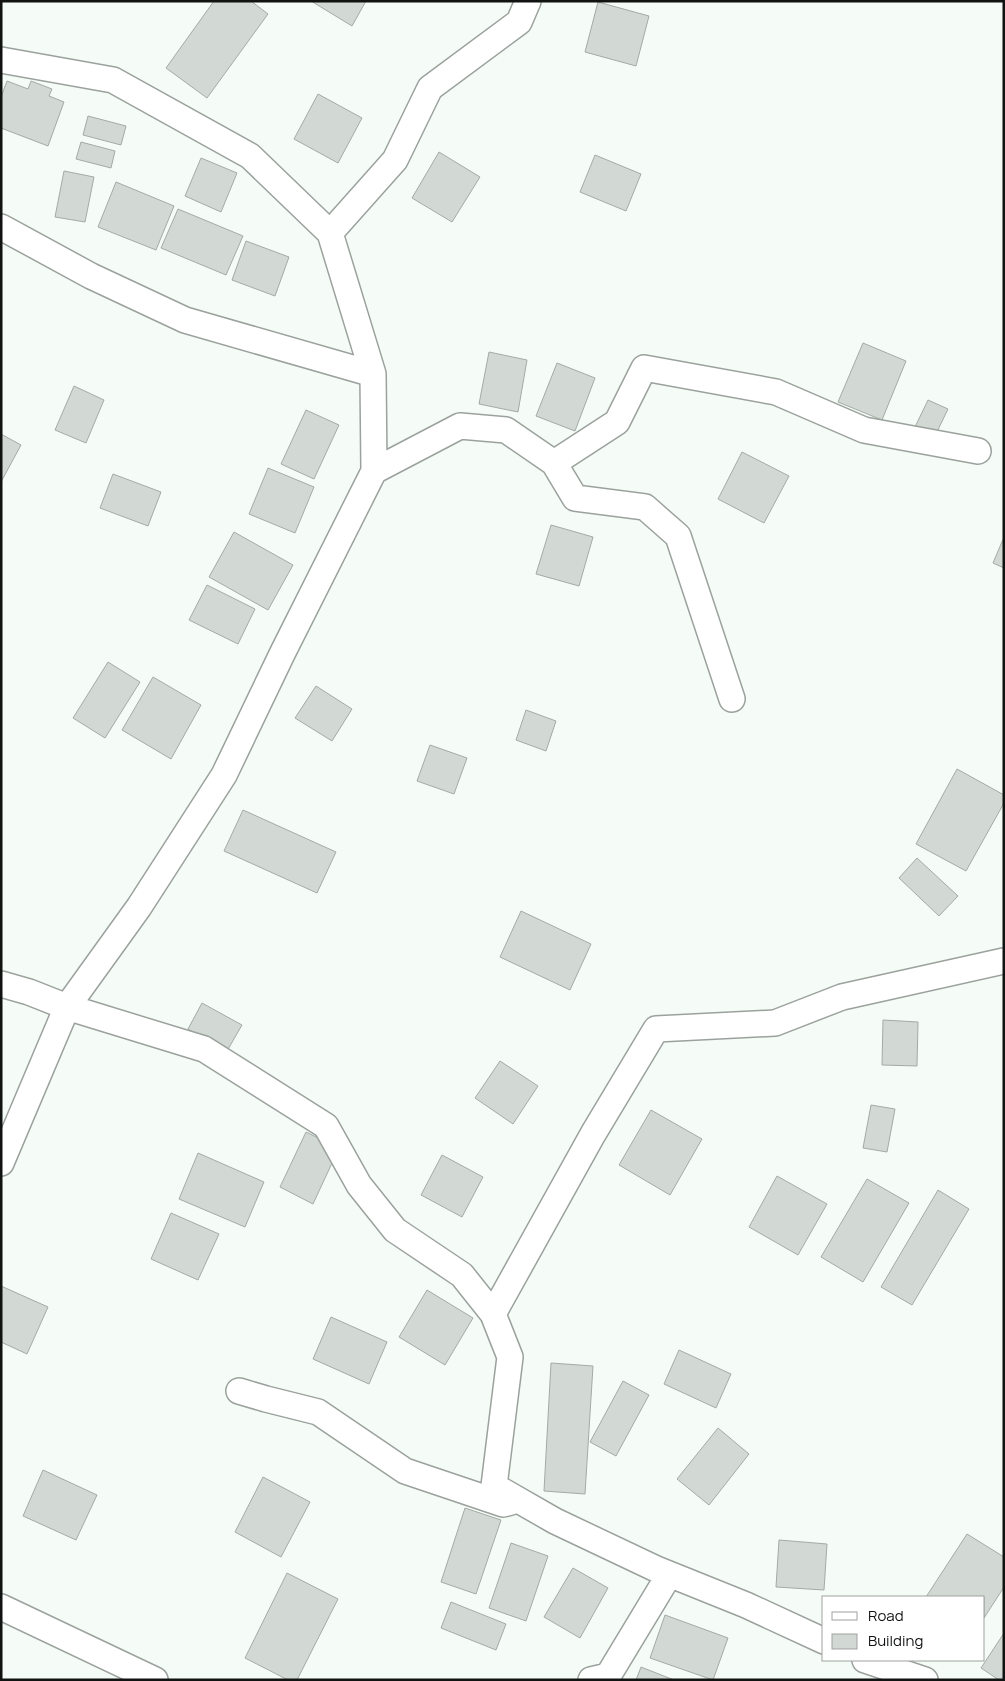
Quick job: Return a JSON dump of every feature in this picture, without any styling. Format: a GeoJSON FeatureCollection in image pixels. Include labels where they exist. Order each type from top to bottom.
{"type":"FeatureCollection","features":[{"type":"Feature","properties":{"kind":"street"},"geometry":{"type":"LineString","coordinates":[[330,234],[395,160],[430,88],[519,22],[528,1]]}},
{"type":"Feature","properties":{"kind":"street"},"geometry":{"type":"LineString","coordinates":[[1,60],[113,80],[250,156],[330,234],[373,374],[374,471],[283,652],[224,775],[139,907],[67,1007],[1,1163]]}},
{"type":"Feature","properties":{"kind":"street"},"geometry":{"type":"LineString","coordinates":[[1,227],[91,276],[185,320],[373,374]]}},
{"type":"Feature","properties":{"kind":"street"},"geometry":{"type":"LineString","coordinates":[[554,463],[617,422],[644,368],[776,392],[864,430],[978,451]]}},
{"type":"Feature","properties":{"kind":"street"},"geometry":{"type":"LineString","coordinates":[[374,471],[460,426],[506,430],[554,463],[575,498],[645,508],[678,536],[732,699]]}},
{"type":"Feature","properties":{"kind":"street"},"geometry":{"type":"LineString","coordinates":[[493,1314],[593,1134],[656,1029],[775,1023],[842,997],[1004,961]]}},
{"type":"Feature","properties":{"kind":"street"},"geometry":{"type":"LineString","coordinates":[[1,984],[67,1007],[204,1049],[326,1126],[359,1185],[394,1230],[462,1275],[493,1314],[510,1356],[494,1486],[555,1521],[668,1575]]}},
{"type":"Feature","properties":{"kind":"street"},"geometry":{"type":"LineString","coordinates":[[238,1391],[266,1400],[318,1412],[405,1471],[503,1504],[512,1502],[668,1575],[746,1604],[822,1640]]}},
{"type":"Feature","properties":{"kind":"street"},"geometry":{"type":"LineString","coordinates":[[591,1680],[608,1676],[668,1575]]}},
{"type":"Feature","properties":{"kind":"street"},"geometry":{"type":"LineString","coordinates":[[1,1607],[155,1680]]}},
{"type":"Feature","properties":{"kind":"street"},"geometry":{"type":"LineString","coordinates":[[868,1661],[925,1680]]}},
{"type":"Feature","properties":{"kind":"building"},"geometry":{"type":"Polygon","coordinates":[[[214,1],[251,1],[268,14],[207,98],[166,68],[214,1]]]}},
{"type":"Feature","properties":{"kind":"building"},"geometry":{"type":"Polygon","coordinates":[[[311,1],[366,1],[352,26],[311,1]]]}},
{"type":"Feature","properties":{"kind":"building"},"geometry":{"type":"Polygon","coordinates":[[[598,2],[649,16],[636,66],[585,52],[598,2]]]}},
{"type":"Feature","properties":{"kind":"building"},"geometry":{"type":"Polygon","coordinates":[[[7,81],[28,89],[31,81],[52,89],[49,96],[64,102],[48,146],[1,128],[1,97],[7,81]]]}},
{"type":"Feature","properties":{"kind":"building"},"geometry":{"type":"Polygon","coordinates":[[[318,94],[362,118],[338,163],[294,139],[318,94]]]}},
{"type":"Feature","properties":{"kind":"building"},"geometry":{"type":"Polygon","coordinates":[[[88,116],[126,126],[121,145],[83,135],[88,116]]]}},
{"type":"Feature","properties":{"kind":"building"},"geometry":{"type":"Polygon","coordinates":[[[81,142],[115,151],[111,168],[76,159],[81,142]]]}},
{"type":"Feature","properties":{"kind":"building"},"geometry":{"type":"Polygon","coordinates":[[[439,152],[480,177],[452,222],[412,198],[439,152]]]}},
{"type":"Feature","properties":{"kind":"building"},"geometry":{"type":"Polygon","coordinates":[[[595,155],[641,174],[626,211],[580,192],[595,155]]]}},
{"type":"Feature","properties":{"kind":"building"},"geometry":{"type":"Polygon","coordinates":[[[201,158],[237,173],[221,212],[185,196],[201,158]]]}},
{"type":"Feature","properties":{"kind":"building"},"geometry":{"type":"Polygon","coordinates":[[[64,171],[94,177],[85,222],[55,217],[64,171]]]}},
{"type":"Feature","properties":{"kind":"building"},"geometry":{"type":"Polygon","coordinates":[[[116,182],[174,206],[156,250],[98,227],[116,182]]]}},
{"type":"Feature","properties":{"kind":"building"},"geometry":{"type":"Polygon","coordinates":[[[178,209],[243,236],[226,275],[161,248],[178,209]]]}},
{"type":"Feature","properties":{"kind":"building"},"geometry":{"type":"Polygon","coordinates":[[[246,241],[289,257],[275,296],[232,280],[246,241]]]}},
{"type":"Feature","properties":{"kind":"building"},"geometry":{"type":"Polygon","coordinates":[[[863,343],[906,361],[882,420],[838,402],[863,343]]]}},
{"type":"Feature","properties":{"kind":"building"},"geometry":{"type":"Polygon","coordinates":[[[489,352],[527,360],[518,412],[479,404],[489,352]]]}},
{"type":"Feature","properties":{"kind":"building"},"geometry":{"type":"Polygon","coordinates":[[[557,363],[595,378],[575,431],[536,416],[557,363]]]}},
{"type":"Feature","properties":{"kind":"building"},"geometry":{"type":"Polygon","coordinates":[[[74,386],[104,400],[86,443],[55,430],[74,386]]]}},
{"type":"Feature","properties":{"kind":"building"},"geometry":{"type":"Polygon","coordinates":[[[928,400],[948,409],[935,436],[915,427],[928,400]]]}},
{"type":"Feature","properties":{"kind":"building"},"geometry":{"type":"Polygon","coordinates":[[[306,410],[339,425],[314,479],[281,464],[306,410]]]}},
{"type":"Feature","properties":{"kind":"building"},"geometry":{"type":"Polygon","coordinates":[[[1,434],[21,445],[1,482],[1,434]]]}},
{"type":"Feature","properties":{"kind":"building"},"geometry":{"type":"Polygon","coordinates":[[[742,452],[789,476],[764,523],[718,499],[742,452]]]}},
{"type":"Feature","properties":{"kind":"building"},"geometry":{"type":"Polygon","coordinates":[[[268,468],[314,487],[295,533],[249,514],[268,468]]]}},
{"type":"Feature","properties":{"kind":"building"},"geometry":{"type":"Polygon","coordinates":[[[113,474],[161,492],[148,526],[100,508],[113,474]]]}},
{"type":"Feature","properties":{"kind":"building"},"geometry":{"type":"Polygon","coordinates":[[[551,525],[593,537],[579,586],[536,574],[551,525]]]}},
{"type":"Feature","properties":{"kind":"building"},"geometry":{"type":"Polygon","coordinates":[[[234,532],[293,565],[268,610],[209,577],[234,532]]]}},
{"type":"Feature","properties":{"kind":"building"},"geometry":{"type":"Polygon","coordinates":[[[1004,537],[1004,568],[993,563],[1004,537]]]}},
{"type":"Feature","properties":{"kind":"building"},"geometry":{"type":"Polygon","coordinates":[[[207,585],[255,609],[238,644],[189,620],[207,585]]]}},
{"type":"Feature","properties":{"kind":"building"},"geometry":{"type":"Polygon","coordinates":[[[108,662],[140,682],[105,738],[73,718],[108,662]]]}},
{"type":"Feature","properties":{"kind":"building"},"geometry":{"type":"Polygon","coordinates":[[[153,677],[201,705],[171,759],[122,730],[153,677]]]}},
{"type":"Feature","properties":{"kind":"building"},"geometry":{"type":"Polygon","coordinates":[[[316,686],[352,709],[332,741],[295,718],[316,686]]]}},
{"type":"Feature","properties":{"kind":"building"},"geometry":{"type":"Polygon","coordinates":[[[526,710],[556,721],[546,751],[516,740],[526,710]]]}},
{"type":"Feature","properties":{"kind":"building"},"geometry":{"type":"Polygon","coordinates":[[[430,745],[467,758],[454,794],[417,781],[430,745]]]}},
{"type":"Feature","properties":{"kind":"building"},"geometry":{"type":"Polygon","coordinates":[[[957,769],[1004,795],[1004,803],[966,871],[916,844],[957,769]]]}},
{"type":"Feature","properties":{"kind":"building"},"geometry":{"type":"Polygon","coordinates":[[[243,810],[336,852],[317,893],[224,851],[243,810]]]}},
{"type":"Feature","properties":{"kind":"building"},"geometry":{"type":"Polygon","coordinates":[[[917,858],[958,896],[939,916],[899,878],[917,858]]]}},
{"type":"Feature","properties":{"kind":"building"},"geometry":{"type":"Polygon","coordinates":[[[521,911],[591,944],[570,990],[500,957],[521,911]]]}},
{"type":"Feature","properties":{"kind":"building"},"geometry":{"type":"Polygon","coordinates":[[[202,1003],[242,1025],[227,1051],[188,1029],[202,1003]]]}},
{"type":"Feature","properties":{"kind":"building"},"geometry":{"type":"Polygon","coordinates":[[[883,1020],[918,1022],[917,1066],[882,1065],[883,1020]]]}},
{"type":"Feature","properties":{"kind":"building"},"geometry":{"type":"Polygon","coordinates":[[[500,1061],[538,1086],[513,1124],[475,1098],[500,1061]]]}},
{"type":"Feature","properties":{"kind":"building"},"geometry":{"type":"Polygon","coordinates":[[[871,1105],[895,1109],[887,1152],[863,1148],[871,1105]]]}},
{"type":"Feature","properties":{"kind":"building"},"geometry":{"type":"Polygon","coordinates":[[[651,1110],[702,1139],[670,1195],[619,1165],[651,1110]]]}},
{"type":"Feature","properties":{"kind":"building"},"geometry":{"type":"Polygon","coordinates":[[[306,1132],[339,1148],[313,1204],[280,1187],[306,1132]]]}},
{"type":"Feature","properties":{"kind":"building"},"geometry":{"type":"Polygon","coordinates":[[[198,1153],[264,1182],[245,1227],[179,1199],[198,1153]]]}},
{"type":"Feature","properties":{"kind":"building"},"geometry":{"type":"Polygon","coordinates":[[[442,1155],[483,1177],[462,1217],[421,1195],[442,1155]]]}},
{"type":"Feature","properties":{"kind":"building"},"geometry":{"type":"Polygon","coordinates":[[[777,1176],[827,1204],[798,1255],[749,1227],[777,1176]]]}},
{"type":"Feature","properties":{"kind":"building"},"geometry":{"type":"Polygon","coordinates":[[[867,1179],[909,1203],[863,1282],[821,1257],[867,1179]]]}},
{"type":"Feature","properties":{"kind":"building"},"geometry":{"type":"Polygon","coordinates":[[[938,1190],[969,1209],[912,1305],[881,1287],[938,1190]]]}},
{"type":"Feature","properties":{"kind":"building"},"geometry":{"type":"Polygon","coordinates":[[[171,1213],[219,1234],[198,1280],[151,1259],[171,1213]]]}},
{"type":"Feature","properties":{"kind":"building"},"geometry":{"type":"Polygon","coordinates":[[[1,1286],[48,1307],[27,1354],[1,1342],[1,1286]]]}},
{"type":"Feature","properties":{"kind":"building"},"geometry":{"type":"Polygon","coordinates":[[[427,1290],[473,1318],[445,1365],[399,1337],[427,1290]]]}},
{"type":"Feature","properties":{"kind":"building"},"geometry":{"type":"Polygon","coordinates":[[[331,1317],[387,1342],[369,1384],[313,1359],[331,1317]]]}},
{"type":"Feature","properties":{"kind":"building"},"geometry":{"type":"Polygon","coordinates":[[[679,1350],[731,1374],[716,1408],[664,1384],[679,1350]]]}},
{"type":"Feature","properties":{"kind":"building"},"geometry":{"type":"Polygon","coordinates":[[[551,1363],[593,1366],[585,1494],[544,1491],[551,1363]]]}},
{"type":"Feature","properties":{"kind":"building"},"geometry":{"type":"Polygon","coordinates":[[[623,1381],[649,1395],[616,1456],[590,1442],[623,1381]]]}},
{"type":"Feature","properties":{"kind":"building"},"geometry":{"type":"Polygon","coordinates":[[[718,1428],[749,1454],[709,1505],[677,1479],[718,1428]]]}},
{"type":"Feature","properties":{"kind":"building"},"geometry":{"type":"Polygon","coordinates":[[[43,1470],[97,1495],[76,1540],[23,1516],[43,1470]]]}},
{"type":"Feature","properties":{"kind":"building"},"geometry":{"type":"Polygon","coordinates":[[[263,1477],[310,1502],[281,1557],[235,1532],[263,1477]]]}},
{"type":"Feature","properties":{"kind":"building"},"geometry":{"type":"Polygon","coordinates":[[[465,1508],[501,1520],[476,1594],[441,1582],[465,1508]]]}},
{"type":"Feature","properties":{"kind":"building"},"geometry":{"type":"Polygon","coordinates":[[[967,1534],[1004,1557],[1004,1587],[985,1616],[985,1596],[927,1596],[967,1534]]]}},
{"type":"Feature","properties":{"kind":"building"},"geometry":{"type":"Polygon","coordinates":[[[779,1540],[827,1544],[824,1590],[776,1587],[779,1540]]]}},
{"type":"Feature","properties":{"kind":"building"},"geometry":{"type":"Polygon","coordinates":[[[511,1543],[548,1556],[526,1621],[489,1608],[511,1543]]]}},
{"type":"Feature","properties":{"kind":"building"},"geometry":{"type":"Polygon","coordinates":[[[573,1568],[608,1588],[580,1638],[544,1617],[573,1568]]]}},
{"type":"Feature","properties":{"kind":"building"},"geometry":{"type":"Polygon","coordinates":[[[287,1573],[338,1599],[297,1680],[288,1680],[245,1658],[287,1573]]]}},
{"type":"Feature","properties":{"kind":"building"},"geometry":{"type":"Polygon","coordinates":[[[451,1602],[506,1624],[496,1650],[441,1628],[451,1602]]]}},
{"type":"Feature","properties":{"kind":"building"},"geometry":{"type":"Polygon","coordinates":[[[665,1615],[728,1638],[713,1680],[650,1658],[665,1615]]]}},
{"type":"Feature","properties":{"kind":"building"},"geometry":{"type":"Polygon","coordinates":[[[1004,1633],[1004,1680],[999,1680],[981,1668],[1004,1633]]]}},
{"type":"Feature","properties":{"kind":"building"},"geometry":{"type":"Polygon","coordinates":[[[641,1667],[674,1680],[636,1680],[641,1667]]]}}]}
